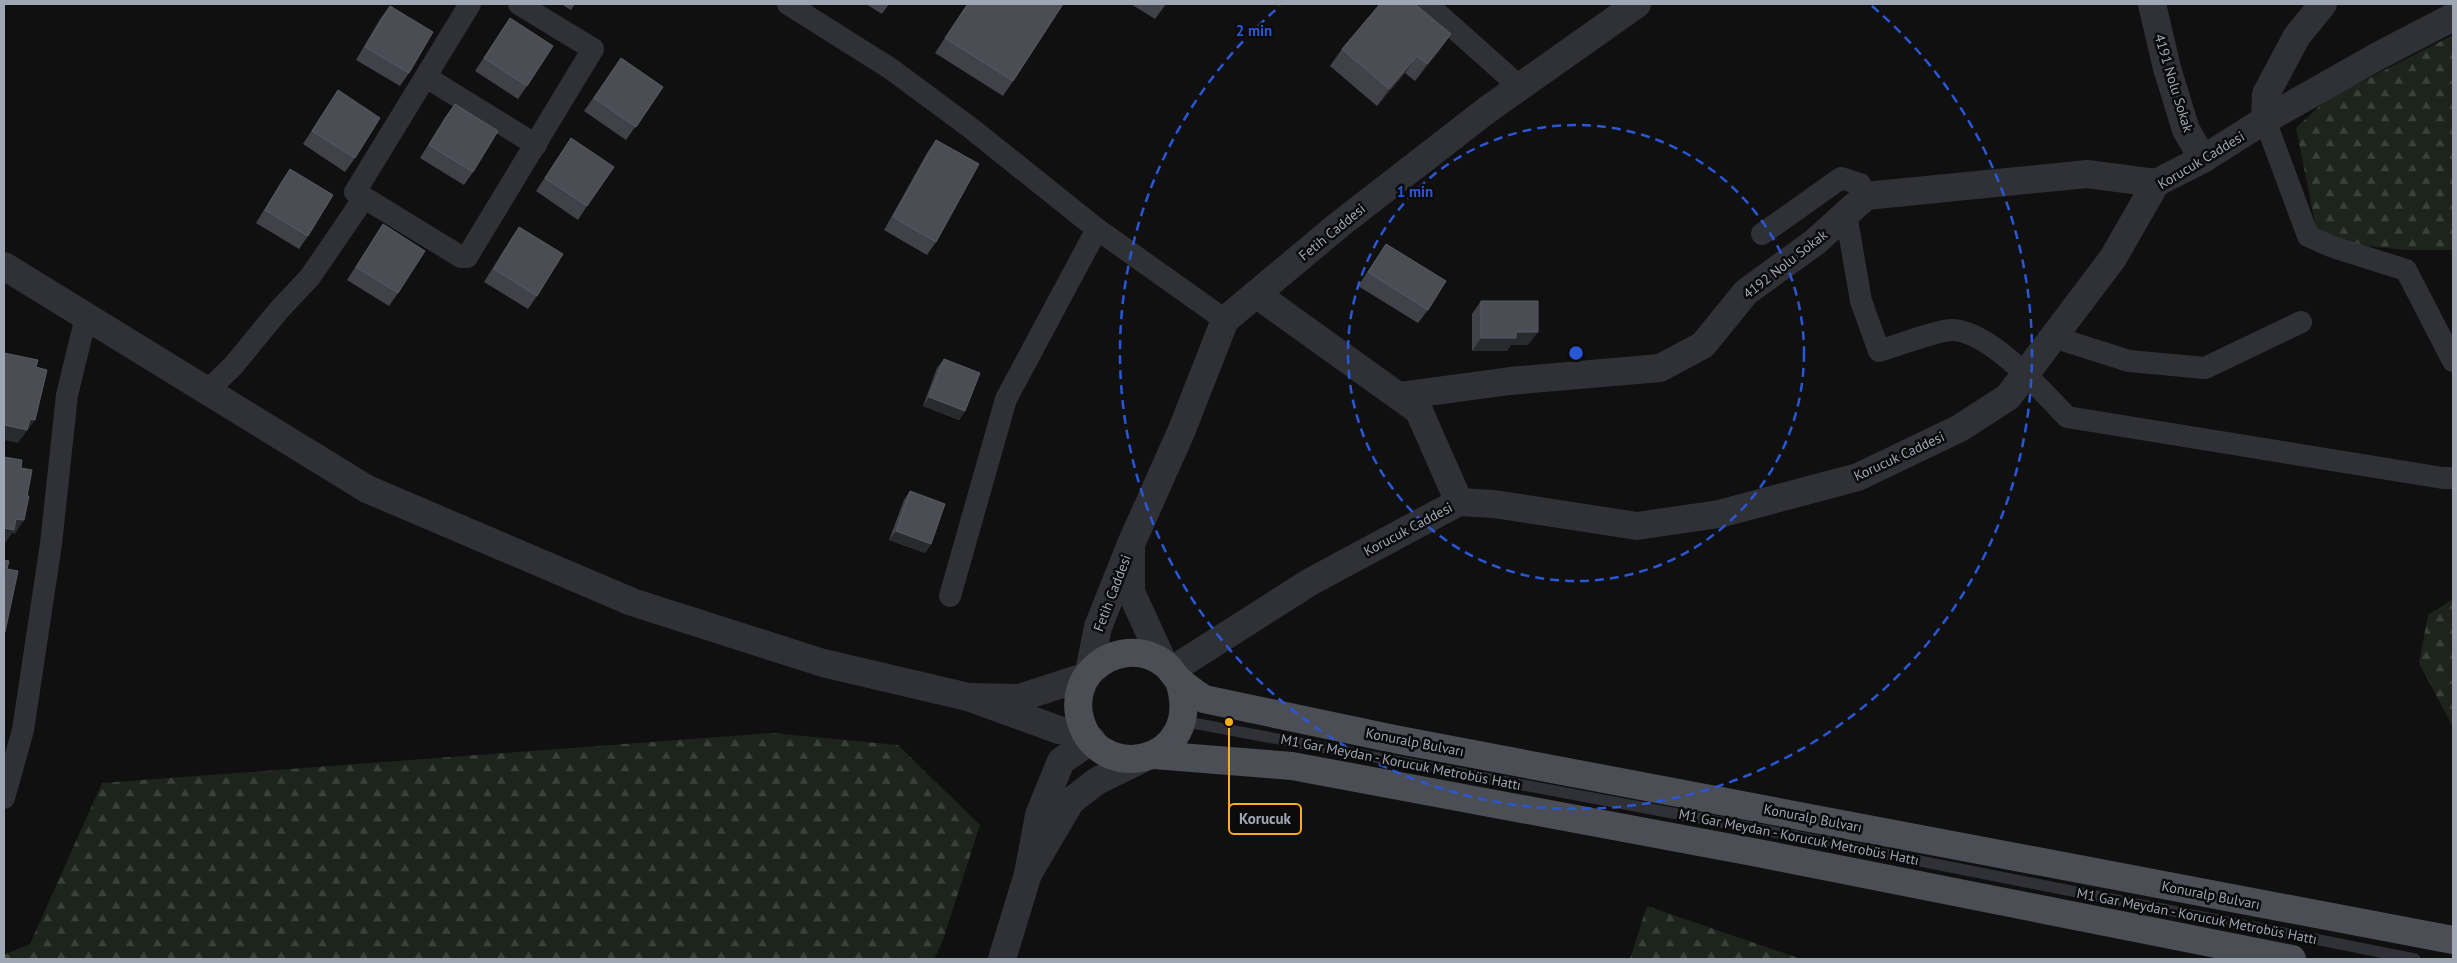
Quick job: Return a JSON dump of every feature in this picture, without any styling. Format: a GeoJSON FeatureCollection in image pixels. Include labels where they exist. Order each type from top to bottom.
{"type":"FeatureCollection","features":[{"type":"Feature","properties":{"kind":"main road"},"geometry":{"type":"LineString","coordinates":[[1147,757],[1168,745],[1179,731],[1182,722],[1184,697],[1172,672],[1154,657],[1137,652],[1119,653],[1102,660],[1088,674],[1080,688],[1077,706],[1081,724],[1089,738],[1103,751],[1120,758],[1147,757],[1301,768],[1758,853],[2292,959]]}},
{"type":"Feature","properties":{"kind":"main road","name":"Konuralp Bulvarı"},"geometry":{"type":"LineString","coordinates":[[1172,672],[1204,699],[1394,739],[2453,940]]}},
{"type":"Feature","properties":{"kind":"street"},"geometry":{"type":"LineString","coordinates":[[470,4],[355,192],[461,257],[467,257],[593,49],[519,4]]}},
{"type":"Feature","properties":{"kind":"street"},"geometry":{"type":"LineString","coordinates":[[788,4],[891,69],[972,129],[1097,229],[1226,320]]}},
{"type":"Feature","properties":{"kind":"street"},"geometry":{"type":"LineString","coordinates":[[1427,4],[1520,87]]}},
{"type":"Feature","properties":{"kind":"street","name":"Fetih Caddesi"},"geometry":{"type":"LineString","coordinates":[[1088,674],[1098,627],[1131,544],[1181,432],[1226,320],[1348,218],[1520,87],[1637,4]]}},
{"type":"Feature","properties":{"kind":"street","name":"4191 Nolu Sokak"},"geometry":{"type":"LineString","coordinates":[[2152,4],[2167,68],[2186,130],[2204,159]]}},
{"type":"Feature","properties":{"kind":"street"},"geometry":{"type":"LineString","coordinates":[[2323,4],[2297,36],[2266,94],[2265,120],[2308,236],[2333,247],[2406,270],[2453,361]]}},
{"type":"Feature","properties":{"kind":"street","name":"Korucuk Caddesi"},"geometry":{"type":"LineString","coordinates":[[1172,672],[1310,582],[1459,502],[1494,504],[1637,526],[1719,514],[1858,477],[1960,428],[2008,397],[2113,258],[2156,183],[2204,159],[2265,120],[2378,56],[2453,17]]}},
{"type":"Feature","properties":{"kind":"street"},"geometry":{"type":"LineString","coordinates":[[426,78],[536,145]]}},
{"type":"Feature","properties":{"kind":"street"},"geometry":{"type":"LineString","coordinates":[[1762,234],[1841,178],[1860,184],[1866,196],[2087,174],[2156,183]]}},
{"type":"Feature","properties":{"kind":"street","name":"4192 Nolu Sokak"},"geometry":{"type":"LineString","coordinates":[[1399,396],[1510,381],[1660,368],[1704,345],[1746,292],[1815,242],[1866,196]]}},
{"type":"Feature","properties":{"kind":"street"},"geometry":{"type":"LineString","coordinates":[[207,391],[233,366],[279,310],[310,277],[364,198]]}},
{"type":"Feature","properties":{"kind":"street"},"geometry":{"type":"LineString","coordinates":[[1846,214],[1861,301],[1879,351],[1952,330],[1981,338],[2025,374],[2067,417],[2433,477],[2453,478]]}},
{"type":"Feature","properties":{"kind":"street"},"geometry":{"type":"LineString","coordinates":[[950,596],[1006,399],[1097,229]]}},
{"type":"Feature","properties":{"kind":"street"},"geometry":{"type":"LineString","coordinates":[[4,266],[367,489],[632,602],[823,663],[968,697],[1059,730],[1089,738]]}},
{"type":"Feature","properties":{"kind":"street"},"geometry":{"type":"LineString","coordinates":[[1256,294],[1419,411],[1459,502]]}},
{"type":"Feature","properties":{"kind":"street"},"geometry":{"type":"LineString","coordinates":[[4,798],[23,730],[52,544],[67,396],[86,318]]}},
{"type":"Feature","properties":{"kind":"street"},"geometry":{"type":"LineString","coordinates":[[2053,337],[2129,361],[2205,368],[2301,322]]}},
{"type":"Feature","properties":{"kind":"street","name":"Fetih Caddesi"},"geometry":{"type":"LineString","coordinates":[[1131,544],[1131,592],[1172,672]]}},
{"type":"Feature","properties":{"kind":"street"},"geometry":{"type":"LineString","coordinates":[[968,697],[1019,698],[1088,674]]}},
{"type":"Feature","properties":{"kind":"street"},"geometry":{"type":"LineString","coordinates":[[1002,959],[1028,874],[1039,815],[1061,761],[1089,738]]}},
{"type":"Feature","properties":{"kind":"street"},"geometry":{"type":"LineString","coordinates":[[1028,874],[1071,801],[1097,781],[1147,757]]}},
{"type":"Feature","properties":{"kind":"lane","name":"M1 Gar Meydan - Korucuk Metrobüs Hattı"},"geometry":{"type":"LineString","coordinates":[[1182,722],[1768,830],[2415,959]]}},
{"type":"Feature","properties":{"kind":"green space"},"geometry":{"type":"Polygon","coordinates":[[[2453,35],[2453,250],[2408,250],[2356,245],[2316,228],[2296,128],[2326,100],[2453,35]]]}},
{"type":"Feature","properties":{"kind":"green space"},"geometry":{"type":"Polygon","coordinates":[[[2453,599],[2453,727],[2419,663],[2428,615],[2453,599]]]}},
{"type":"Feature","properties":{"kind":"green space"},"geometry":{"type":"Polygon","coordinates":[[[772,733],[898,745],[980,825],[943,940],[934,959],[4,959],[4,955],[30,944],[102,783],[772,733]]]}},
{"type":"Feature","properties":{"kind":"green space"},"geometry":{"type":"Polygon","coordinates":[[[1647,906],[1801,959],[1630,959],[1647,906]]]}},
{"type":"Feature","properties":{"kind":"building"},"geometry":{"type":"Polygon","coordinates":[[[968,4],[1063,4],[1013,81],[945,38],[968,4]]]}},
{"type":"Feature","properties":{"kind":"building"},"geometry":{"type":"Polygon","coordinates":[[[1380,4],[1415,4],[1451,34],[1427,64],[1417,56],[1389,89],[1342,49],[1380,4]]]}},
{"type":"Feature","properties":{"kind":"building"},"geometry":{"type":"Polygon","coordinates":[[[390,6],[433,32],[409,73],[365,47],[390,6]]]}},
{"type":"Feature","properties":{"kind":"building"},"geometry":{"type":"Polygon","coordinates":[[[510,18],[553,46],[527,86],[484,58],[510,18]]]}},
{"type":"Feature","properties":{"kind":"building"},"geometry":{"type":"Polygon","coordinates":[[[621,58],[663,87],[636,127],[594,98],[621,58]]]}},
{"type":"Feature","properties":{"kind":"building"},"geometry":{"type":"Polygon","coordinates":[[[338,90],[380,118],[355,158],[312,131],[338,90]]]}},
{"type":"Feature","properties":{"kind":"building"},"geometry":{"type":"Polygon","coordinates":[[[455,104],[498,131],[473,172],[429,145],[455,104]]]}},
{"type":"Feature","properties":{"kind":"building"},"geometry":{"type":"Polygon","coordinates":[[[571,138],[614,167],[587,206],[545,178],[571,138]]]}},
{"type":"Feature","properties":{"kind":"building"},"geometry":{"type":"Polygon","coordinates":[[[936,140],[979,164],[936,242],[893,217],[936,140]]]}},
{"type":"Feature","properties":{"kind":"building"},"geometry":{"type":"Polygon","coordinates":[[[290,169],[333,195],[308,236],[265,210],[290,169]]]}},
{"type":"Feature","properties":{"kind":"building"},"geometry":{"type":"Polygon","coordinates":[[[383,224],[425,251],[398,293],[356,267],[383,224]]]}},
{"type":"Feature","properties":{"kind":"building"},"geometry":{"type":"Polygon","coordinates":[[[519,227],[563,254],[537,296],[494,269],[519,227]]]}},
{"type":"Feature","properties":{"kind":"building"},"geometry":{"type":"Polygon","coordinates":[[[1386,244],[1446,281],[1428,310],[1368,272],[1386,244]]]}},
{"type":"Feature","properties":{"kind":"building"},"geometry":{"type":"Polygon","coordinates":[[[1481,301],[1538,301],[1538,332],[1516,332],[1516,338],[1481,338],[1481,301]]]}},
{"type":"Feature","properties":{"kind":"building"},"geometry":{"type":"Polygon","coordinates":[[[4,353],[38,360],[36,367],[47,370],[35,420],[30,419],[27,430],[4,425],[4,353]]]}},
{"type":"Feature","properties":{"kind":"building"},"geometry":{"type":"Polygon","coordinates":[[[944,359],[980,373],[965,411],[929,397],[944,359]]]}},
{"type":"Feature","properties":{"kind":"building"},"geometry":{"type":"Polygon","coordinates":[[[4,457],[22,460],[21,468],[32,470],[24,520],[16,519],[14,530],[4,528],[4,457]]]}},
{"type":"Feature","properties":{"kind":"building"},"geometry":{"type":"Polygon","coordinates":[[[910,491],[945,504],[931,544],[896,531],[910,491]]]}},
{"type":"Feature","properties":{"kind":"building"},"geometry":{"type":"Polygon","coordinates":[[[4,560],[9,561],[7,569],[18,571],[5,632],[4,632],[4,560]]]}},
{"type":"Feature","properties":{"kind":"place","name":"Korucuk"},"geometry":{"type":"Point","coordinates":[1229,722]}}]}
